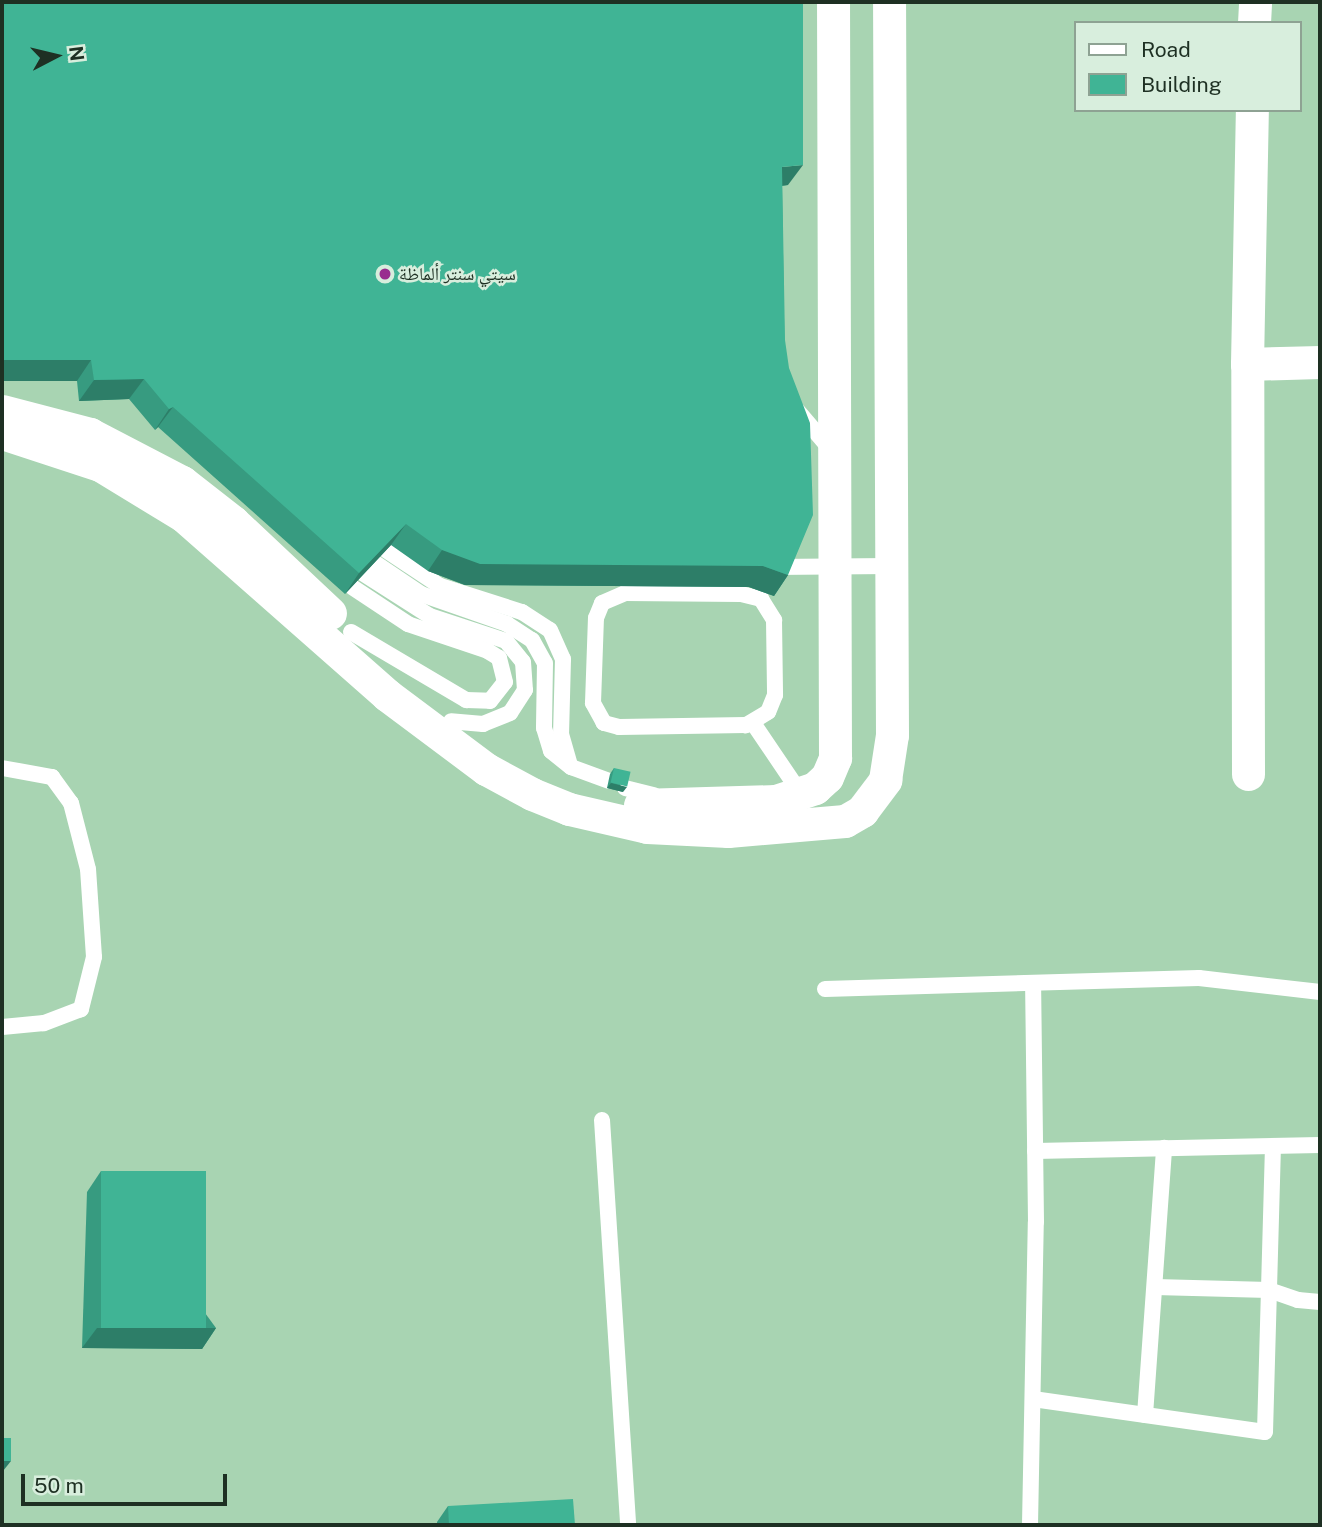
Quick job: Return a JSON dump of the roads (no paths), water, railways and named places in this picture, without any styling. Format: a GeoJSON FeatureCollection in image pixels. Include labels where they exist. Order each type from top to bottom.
{"type":"FeatureCollection","features":[{"type":"Feature","properties":{"kind":"street"},"geometry":{"type":"LineString","coordinates":[[7,416],[100,438],[182,482],[233,522],[451,721],[515,763],[571,790],[632,805],[723,806],[801,794],[827,777],[835,758],[833,2]]}},
{"type":"Feature","properties":{"kind":"street"},"geometry":{"type":"LineString","coordinates":[[7,416],[100,465],[184,516],[221,544],[387,695],[486,769],[569,809],[647,827],[728,831],[825,826],[845,821],[876,796],[890,762],[889,2]]}},
{"type":"Feature","properties":{"kind":"street"},"geometry":{"type":"LineString","coordinates":[[1254,21],[1255,2]]}},
{"type":"Feature","properties":{"kind":"street"},"geometry":{"type":"LineString","coordinates":[[1248,774],[1247,364],[1252,112]]}},
{"type":"Feature","properties":{"kind":"street"},"geometry":{"type":"LineString","coordinates":[[1247,364],[1320,362]]}},
{"type":"Feature","properties":{"kind":"lane"},"geometry":{"type":"LineString","coordinates":[[787,395],[835,455]]}},
{"type":"Feature","properties":{"kind":"lane"},"geometry":{"type":"LineString","coordinates":[[451,721],[483,724],[510,713],[525,690],[523,662],[506,641],[430,616],[375,562],[421,594],[507,624],[532,640],[547,676],[546,740],[551,751],[572,767],[609,781]]}},
{"type":"Feature","properties":{"kind":"lane"},"geometry":{"type":"LineString","coordinates":[[768,562],[891,566]]}},
{"type":"Feature","properties":{"kind":"lane"},"geometry":{"type":"LineString","coordinates":[[351,632],[466,700],[490,701],[505,681],[499,658],[488,651],[408,624],[352,587]]}},
{"type":"Feature","properties":{"kind":"lane"},"geometry":{"type":"LineString","coordinates":[[625,593],[741,594],[761,599],[774,620],[775,695],[768,712],[753,723],[620,727],[604,723],[593,703],[596,618],[602,603],[625,593]]}},
{"type":"Feature","properties":{"kind":"lane"},"geometry":{"type":"LineString","coordinates":[[753,723],[801,794]]}},
{"type":"Feature","properties":{"kind":"lane"},"geometry":{"type":"LineString","coordinates":[[2,768],[52,777],[71,803],[88,869],[94,957],[81,1009],[44,1023],[2,1027]]}},
{"type":"Feature","properties":{"kind":"lane"},"geometry":{"type":"LineString","coordinates":[[625,788],[723,806]]}},
{"type":"Feature","properties":{"kind":"lane"},"geometry":{"type":"LineString","coordinates":[[825,989],[1199,978],[1320,992]]}},
{"type":"Feature","properties":{"kind":"lane"},"geometry":{"type":"LineString","coordinates":[[1030,1525],[1035,1151],[1033,984]]}},
{"type":"Feature","properties":{"kind":"lane"},"geometry":{"type":"LineString","coordinates":[[602,1120],[628,1525]]}},
{"type":"Feature","properties":{"kind":"lane"},"geometry":{"type":"LineString","coordinates":[[1035,1151],[1320,1144]]}},
{"type":"Feature","properties":{"kind":"lane"},"geometry":{"type":"LineString","coordinates":[[1032,1399],[1265,1432],[1273,1146]]}},
{"type":"Feature","properties":{"kind":"lane"},"geometry":{"type":"LineString","coordinates":[[1145,1415],[1164,1148]]}},
{"type":"Feature","properties":{"kind":"lane"},"geometry":{"type":"LineString","coordinates":[[1154,1287],[1269,1290],[1320,1302]]}},
{"type":"Feature","properties":{"kind":"place","name":"سيتي سنتر ألماظة"},"geometry":{"type":"Point","coordinates":[385,274]}}]}
